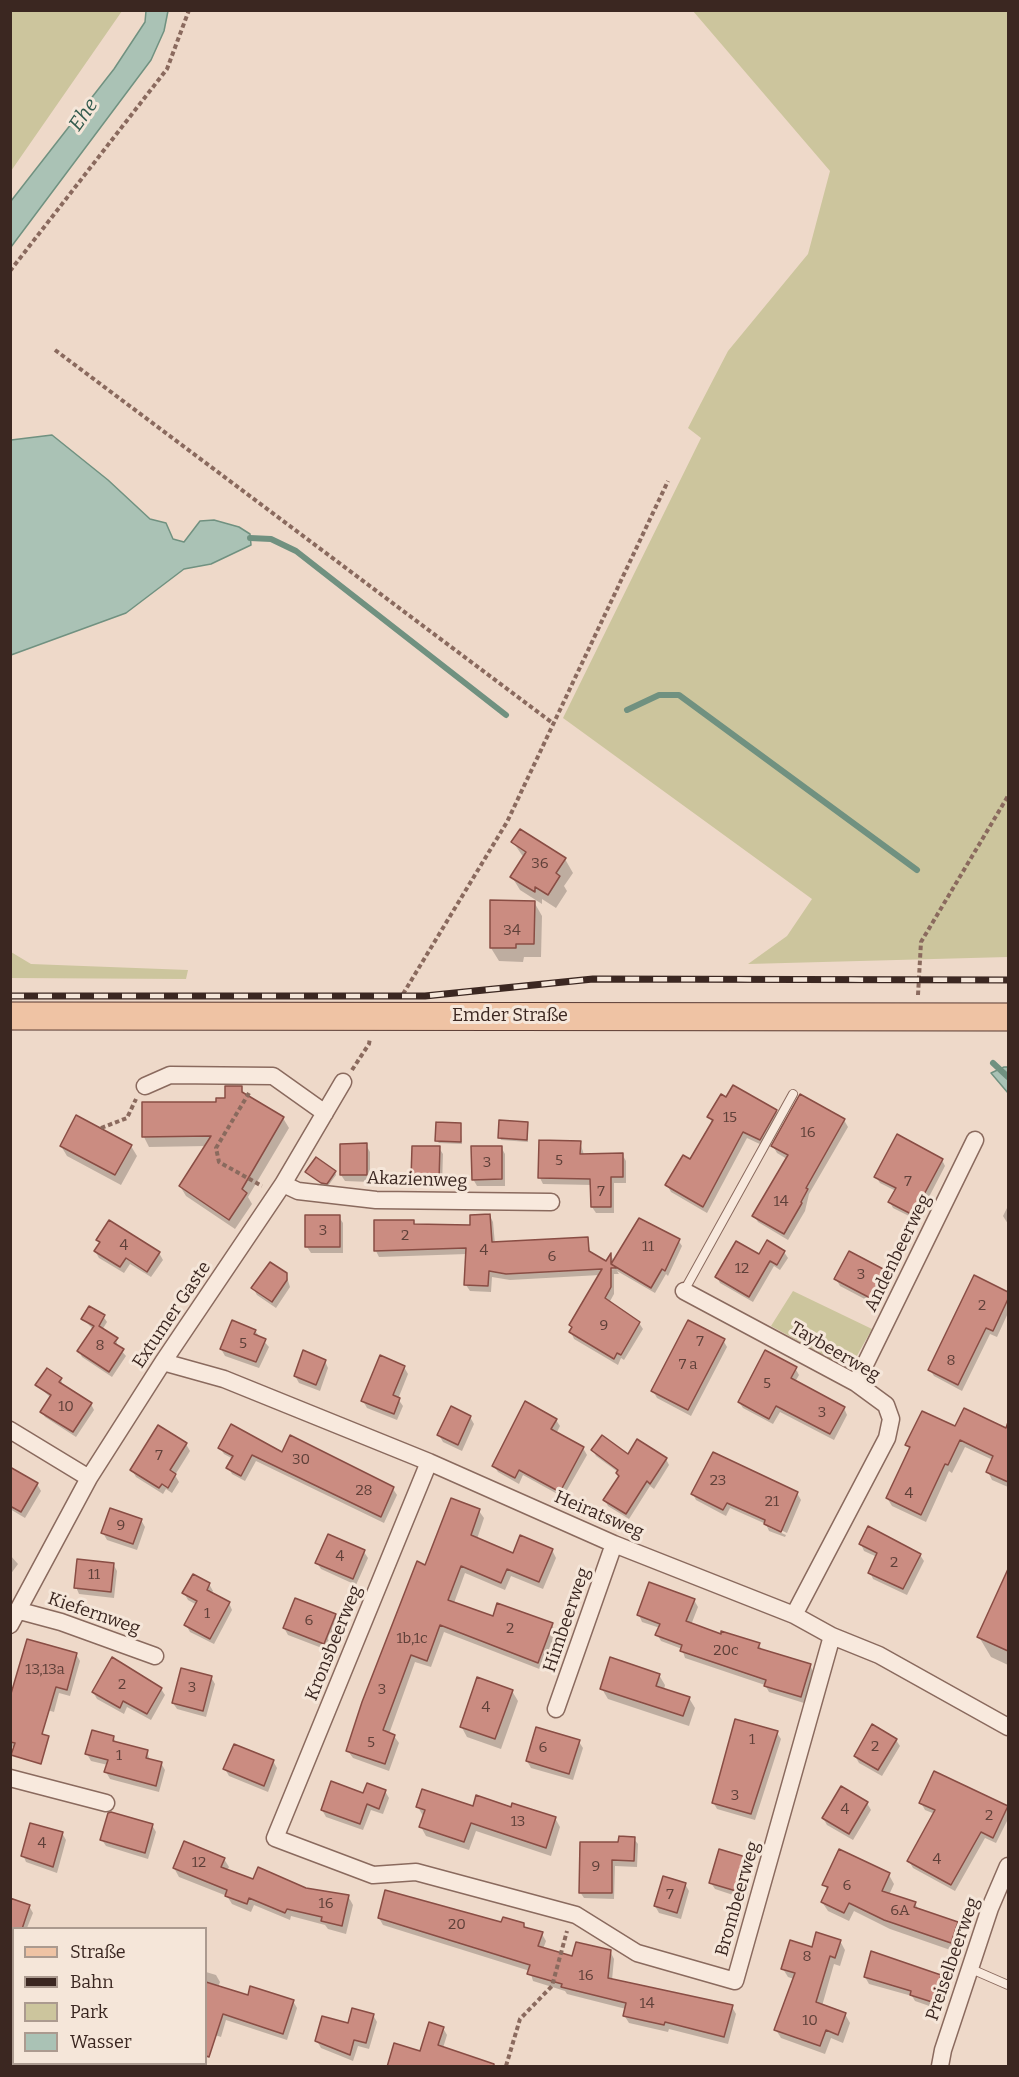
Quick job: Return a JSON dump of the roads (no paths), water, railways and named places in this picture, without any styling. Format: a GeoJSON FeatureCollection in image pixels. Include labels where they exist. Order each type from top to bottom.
{"type":"FeatureCollection","features":[{"type":"Feature","properties":{"kind":"main road","name":"Emder Straße"},"geometry":{"type":"LineString","coordinates":[[10,1016],[1008,1017]]}},
{"type":"Feature","properties":{"kind":"street"},"geometry":{"type":"LineString","coordinates":[[145,1086],[170,1075],[273,1076],[325,1113]]}},
{"type":"Feature","properties":{"kind":"street","name":"Extumer Gaste"},"geometry":{"type":"LineString","coordinates":[[15,1618],[89,1478],[163,1362],[280,1189],[343,1082]]}},
{"type":"Feature","properties":{"kind":"street","name":"Andenbeerweg"},"geometry":{"type":"LineString","coordinates":[[856,1383],[975,1140]]}},
{"type":"Feature","properties":{"kind":"street","name":"Akazienweg"},"geometry":{"type":"LineString","coordinates":[[280,1189],[376,1200],[551,1202]]}},
{"type":"Feature","properties":{"kind":"street","name":"Taybeerweg"},"geometry":{"type":"LineString","coordinates":[[684,1291],[856,1383],[886,1405],[891,1419],[887,1437],[794,1615]]}},
{"type":"Feature","properties":{"kind":"street","name":"Heiratsweg"},"geometry":{"type":"LineString","coordinates":[[163,1362],[224,1379],[429,1462],[614,1544],[794,1615],[832,1636],[879,1655],[1008,1727]]}},
{"type":"Feature","properties":{"kind":"street"},"geometry":{"type":"LineString","coordinates":[[10,1430],[89,1478]]}},
{"type":"Feature","properties":{"kind":"street","name":"Kronsbeerweg"},"geometry":{"type":"LineString","coordinates":[[275,1838],[429,1462]]}},
{"type":"Feature","properties":{"kind":"street","name":"Himbeerweg"},"geometry":{"type":"LineString","coordinates":[[556,1709],[614,1544]]}},
{"type":"Feature","properties":{"kind":"street","name":"Kiefernweg"},"geometry":{"type":"LineString","coordinates":[[15,1618],[61,1622],[155,1656]]}},
{"type":"Feature","properties":{"kind":"street","name":"Brombeerweg"},"geometry":{"type":"LineString","coordinates":[[275,1838],[373,1875],[416,1872],[576,1915],[637,1953],[735,1981],[832,1636]]}},
{"type":"Feature","properties":{"kind":"street"},"geometry":{"type":"LineString","coordinates":[[10,1778],[106,1803]]}},
{"type":"Feature","properties":{"kind":"street","name":"Preiselbeerweg"},"geometry":{"type":"LineString","coordinates":[[940,2067],[943,2050],[969,1968],[990,1908],[1008,1866]]}},
{"type":"Feature","properties":{"kind":"lane"},"geometry":{"type":"LineString","coordinates":[[684,1291],[792,1094]]}},
{"type":"Feature","properties":{"kind":"lane"},"geometry":{"type":"LineString","coordinates":[[969,1968],[1008,1986]]}},
{"type":"Feature","properties":{"kind":"water","name":"Ehe"},"geometry":{"type":"Polygon","coordinates":[[[146,11],[168,11],[164,31],[151,60],[11,247],[11,201],[114,69],[145,22],[146,11]]]}},
{"type":"Feature","properties":{"kind":"water"},"geometry":{"type":"Polygon","coordinates":[[[52,435],[108,480],[150,519],[166,523],[173,539],[184,542],[200,521],[214,520],[239,527],[250,534],[251,545],[211,564],[184,569],[126,613],[11,655],[11,440],[52,435]]]}},
{"type":"Feature","properties":{"kind":"water"},"geometry":{"type":"Polygon","coordinates":[[[1008,1067],[1008,1093],[991,1073],[1008,1067]]]}},
{"type":"Feature","properties":{"kind":"waterway"},"geometry":{"type":"LineString","coordinates":[[250,538],[271,539],[296,551],[506,715]]}},
{"type":"Feature","properties":{"kind":"waterway"},"geometry":{"type":"LineString","coordinates":[[627,710],[659,695],[679,695],[917,870]]}},
{"type":"Feature","properties":{"kind":"waterway"},"geometry":{"type":"LineString","coordinates":[[993,1063],[1008,1077]]}},
{"type":"Feature","properties":{"kind":"railway"},"geometry":{"type":"LineString","coordinates":[[10,996],[425,996],[593,979],[1008,980]]}}]}
